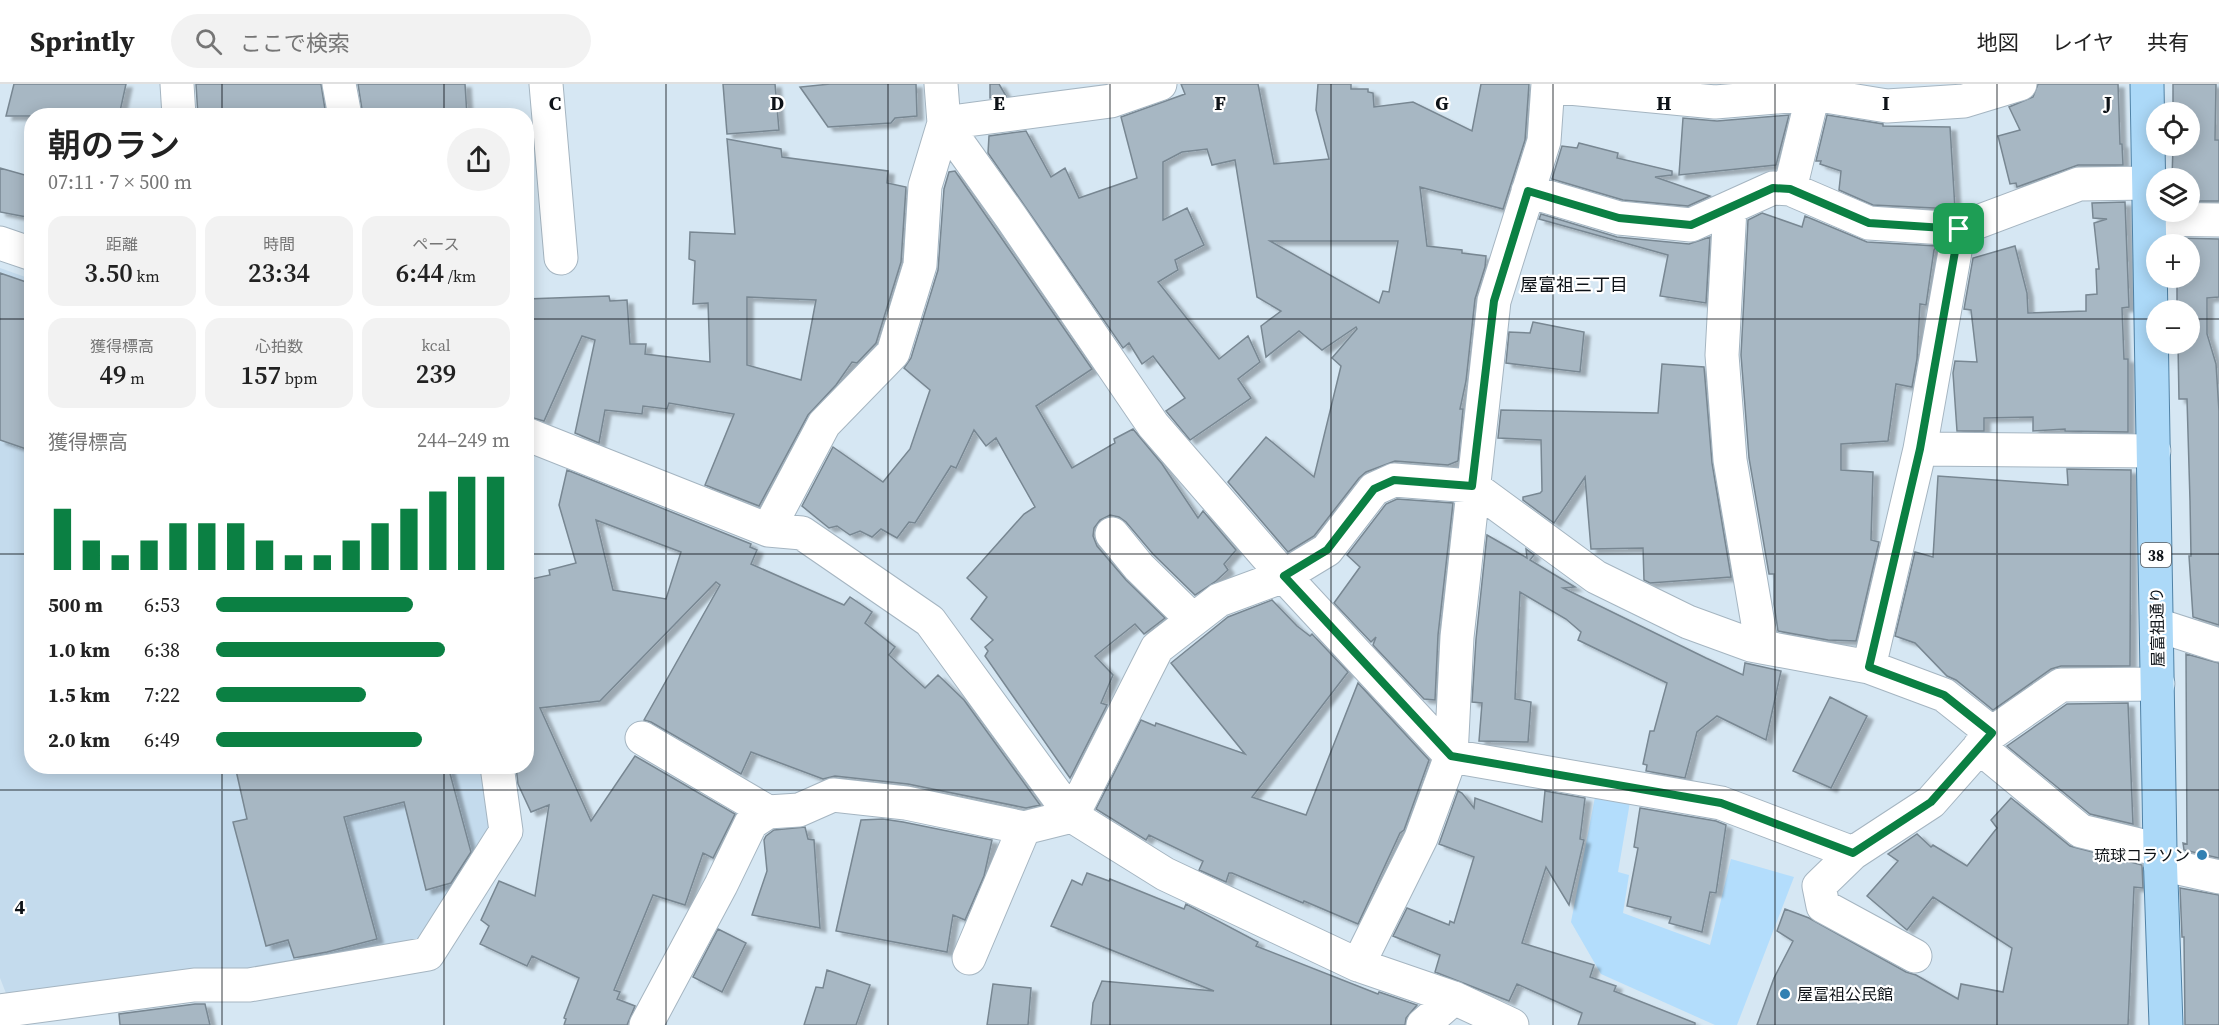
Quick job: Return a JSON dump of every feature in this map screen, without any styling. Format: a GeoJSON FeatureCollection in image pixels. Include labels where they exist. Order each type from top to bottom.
{"type":"FeatureCollection","features":[{"type":"Feature","properties":{"kind":"main road","name":"屋富祖通り"},"geometry":{"type":"LineString","coordinates":[[2146,84],[2149,168]]}},
{"type":"Feature","properties":{"kind":"main road","name":"屋富祖通り"},"geometry":{"type":"LineString","coordinates":[[2150,222],[2160,857],[2166,1025]]}},
{"type":"Feature","properties":{"kind":"street"},"geometry":{"type":"LineString","coordinates":[[177,84],[178,108]]}},
{"type":"Feature","properties":{"kind":"street"},"geometry":{"type":"LineString","coordinates":[[339,84],[344,108]]}},
{"type":"Feature","properties":{"kind":"street"},"geometry":{"type":"LineString","coordinates":[[546,84],[561,258]]}},
{"type":"Feature","properties":{"kind":"street"},"geometry":{"type":"LineString","coordinates":[[768,530],[824,424],[893,353],[920,265],[925,186],[944,123],[941,84]]}},
{"type":"Feature","properties":{"kind":"street"},"geometry":{"type":"LineString","coordinates":[[944,123],[1111,101],[1160,84]]}},
{"type":"Feature","properties":{"kind":"street"},"geometry":{"type":"LineString","coordinates":[[1358,965],[1421,838],[1451,756],[1457,637],[1494,301],[1544,141],[1548,85],[1670,91],[1715,102],[1813,94],[1887,106],[1964,101],[2020,84]]}},
{"type":"Feature","properties":{"kind":"street"},"geometry":{"type":"LineString","coordinates":[[1790,189],[1813,94]]}},
{"type":"Feature","properties":{"kind":"street"},"geometry":{"type":"LineString","coordinates":[[944,123],[1153,425],[1284,576],[1451,756],[1721,803],[1853,853]]}},
{"type":"Feature","properties":{"kind":"street"},"geometry":{"type":"LineString","coordinates":[[1528,191],[1619,218],[1691,225],[1773,188],[1790,189],[1869,223],[1959,229],[2079,184],[2146,183]]}},
{"type":"Feature","properties":{"kind":"street"},"geometry":{"type":"LineString","coordinates":[[1730,208],[1722,355],[1729,448],[1762,647]]}},
{"type":"Feature","properties":{"kind":"street"},"geometry":{"type":"LineString","coordinates":[[2200,220],[2219,220]]}},
{"type":"Feature","properties":{"kind":"street"},"geometry":{"type":"LineString","coordinates":[[1869,667],[1920,449],[1959,229]]}},
{"type":"Feature","properties":{"kind":"street"},"geometry":{"type":"LineString","coordinates":[[0,243],[24,251]]}},
{"type":"Feature","properties":{"kind":"street"},"geometry":{"type":"LineString","coordinates":[[534,437],[768,530],[802,532],[930,621],[1072,816],[1165,874],[1358,965],[1454,998],[1512,1025]]}},
{"type":"Feature","properties":{"kind":"street"},"geometry":{"type":"LineString","coordinates":[[1920,449],[2154,452]]}},
{"type":"Feature","properties":{"kind":"street"},"geometry":{"type":"LineString","coordinates":[[655,1023],[751,823],[768,812],[799,810],[832,795],[906,803],[1024,828],[1072,816],[1157,648],[1219,600],[1284,576],[1327,550],[1374,489],[1394,480],[1472,486],[1596,577],[1688,622],[1762,647],[1869,667],[1944,695],[1986,740],[2081,831],[2219,876]]}},
{"type":"Feature","properties":{"kind":"street"},"geometry":{"type":"LineString","coordinates":[[1112,534],[1139,567],[1193,620]]}},
{"type":"Feature","properties":{"kind":"street"},"geometry":{"type":"LineString","coordinates":[[2157,625],[2219,645]]}},
{"type":"Feature","properties":{"kind":"street"},"geometry":{"type":"LineString","coordinates":[[1915,956],[1823,906],[1819,886],[1853,853],[1931,802],[1986,740],[2061,685],[2158,684]]}},
{"type":"Feature","properties":{"kind":"street"},"geometry":{"type":"LineString","coordinates":[[642,738],[768,812]]}},
{"type":"Feature","properties":{"kind":"street"},"geometry":{"type":"LineString","coordinates":[[0,1011],[194,985],[249,985],[428,954],[506,831],[498,774]]}},
{"type":"Feature","properties":{"kind":"street"},"geometry":{"type":"LineString","coordinates":[[969,958],[1024,828]]}},
{"type":"Feature","properties":{"kind":"street"},"geometry":{"type":"LineString","coordinates":[[1423,1025],[1454,998]]}},
{"type":"Feature","properties":{"kind":"shaded area"},"geometry":{"type":"Polygon","coordinates":[[[0,268],[24,277],[24,774],[489,774],[489,846],[412,948],[9,1001],[0,978],[0,268]]]}},
{"type":"Feature","properties":{"kind":"shaded area"},"geometry":{"type":"Polygon","coordinates":[[[1595,797],[1630,802],[1618,872],[1629,875],[1623,913],[1710,945],[1731,859],[1794,877],[1737,1025],[1715,1025],[1601,974],[1571,922],[1595,797]]]}},
{"type":"Feature","properties":{"kind":"building"},"geometry":{"type":"Polygon","coordinates":[[[14,84],[126,84],[121,108],[24,108],[24,116],[6,116],[14,84]]]}},
{"type":"Feature","properties":{"kind":"building"},"geometry":{"type":"Polygon","coordinates":[[[196,84],[321,84],[325,108],[198,108],[196,84]]]}},
{"type":"Feature","properties":{"kind":"building"},"geometry":{"type":"Polygon","coordinates":[[[358,84],[465,84],[466,108],[362,108],[358,84]]]}},
{"type":"Feature","properties":{"kind":"building"},"geometry":{"type":"Polygon","coordinates":[[[723,84],[775,84],[779,130],[727,134],[723,84]]]}},
{"type":"Feature","properties":{"kind":"building"},"geometry":{"type":"Polygon","coordinates":[[[830,84],[916,84],[917,116],[895,118],[891,123],[828,127],[800,87],[830,84]]]}},
{"type":"Feature","properties":{"kind":"building"},"geometry":{"type":"Polygon","coordinates":[[[990,84],[999,84],[1006,96],[990,98],[990,84]]]}},
{"type":"Feature","properties":{"kind":"building"},"geometry":{"type":"Polygon","coordinates":[[[1181,84],[1258,84],[1274,164],[1329,159],[1316,110],[1318,84],[1351,84],[1351,89],[1368,89],[1368,92],[1373,93],[1374,107],[1413,102],[1472,131],[1481,84],[1529,84],[1525,140],[1503,209],[1420,187],[1427,246],[1462,250],[1462,253],[1486,256],[1475,299],[1466,381],[1460,409],[1463,409],[1458,461],[1448,465],[1395,461],[1366,472],[1314,536],[1288,552],[1228,482],[1266,437],[1314,477],[1341,366],[1332,358],[1357,329],[1356,327],[1322,350],[1299,331],[1266,357],[1261,326],[1281,311],[1257,297],[1235,160],[1212,165],[1207,149],[1182,152],[1163,162],[1163,220],[1187,208],[1204,245],[1175,260],[1178,270],[1158,282],[1219,359],[1248,336],[1260,362],[1238,379],[1251,398],[1190,440],[1166,411],[1185,398],[1153,356],[1142,364],[1129,343],[1123,348],[988,153],[989,136],[1026,131],[1051,177],[1065,168],[1079,198],[1137,178],[1121,117],[1185,94],[1181,84]],[[1270,241],[1379,303],[1383,291],[1389,292],[1398,241],[1270,241]]]}},
{"type":"Feature","properties":{"kind":"building"},"geometry":{"type":"Polygon","coordinates":[[[2038,84],[2118,84],[2123,165],[2078,165],[2017,187],[2016,183],[2010,184],[1998,136],[2020,130],[2009,107],[2033,97],[2038,84]]]}},
{"type":"Feature","properties":{"kind":"building"},"geometry":{"type":"Polygon","coordinates":[[[2173,84],[2216,84],[2215,140],[2219,140],[2219,201],[2200,201],[2200,168],[2172,168],[2173,156],[2200,156],[2200,102],[2173,102],[2173,84]]]}},
{"type":"Feature","properties":{"kind":"building"},"geometry":{"type":"Polygon","coordinates":[[[1789,115],[1776,165],[1679,175],[1683,118],[1717,121],[1789,115]]]}},
{"type":"Feature","properties":{"kind":"building"},"geometry":{"type":"Polygon","coordinates":[[[1827,115],[1883,124],[1883,126],[1950,127],[1955,209],[1873,205],[1839,190],[1841,171],[1820,164],[1821,161],[1816,161],[1827,115]]]}},
{"type":"Feature","properties":{"kind":"building"},"geometry":{"type":"Polygon","coordinates":[[[727,139],[781,149],[782,157],[888,171],[887,183],[906,187],[901,262],[876,343],[857,363],[852,362],[836,385],[808,415],[759,506],[705,485],[734,414],[669,403],[667,409],[643,406],[642,414],[605,410],[599,443],[575,433],[595,340],[582,336],[544,421],[534,418],[534,299],[609,296],[610,301],[627,300],[630,344],[646,344],[645,354],[710,362],[708,303],[693,304],[695,261],[689,259],[690,232],[735,234],[727,139]],[[747,297],[747,365],[801,380],[816,300],[747,297]]]}},
{"type":"Feature","properties":{"kind":"building"},"geometry":{"type":"Polygon","coordinates":[[[1579,143],[1618,153],[1617,158],[1672,171],[1672,175],[1655,177],[1710,196],[1688,206],[1623,200],[1552,179],[1562,146],[1577,148],[1579,143]]]}},
{"type":"Feature","properties":{"kind":"building"},"geometry":{"type":"Polygon","coordinates":[[[0,168],[24,175],[24,216],[0,212],[0,168]]]}},
{"type":"Feature","properties":{"kind":"building"},"geometry":{"type":"Polygon","coordinates":[[[955,171],[1092,369],[1036,406],[1072,468],[1115,443],[1114,439],[1133,429],[1162,464],[1198,518],[1203,511],[1236,550],[1224,564],[1228,570],[1195,595],[1119,517],[1110,515],[1100,520],[1094,528],[1093,536],[1097,546],[1126,580],[1165,618],[1144,634],[1135,624],[1095,656],[1113,675],[1101,703],[1107,705],[1070,778],[985,656],[988,651],[985,647],[993,640],[971,619],[987,597],[967,578],[1024,514],[1035,507],[996,438],[986,446],[974,430],[956,468],[951,466],[915,523],[909,522],[897,538],[881,529],[872,537],[860,531],[850,535],[837,526],[829,528],[802,506],[833,447],[883,482],[910,449],[930,390],[904,368],[911,358],[938,270],[944,189],[949,172],[955,171]]]}},
{"type":"Feature","properties":{"kind":"building"},"geometry":{"type":"Polygon","coordinates":[[[2125,202],[2129,307],[2122,308],[2124,359],[2128,359],[2128,432],[2065,431],[2065,429],[2033,431],[2033,417],[1984,418],[1984,431],[1957,431],[1953,373],[1955,361],[1977,362],[1971,310],[1964,309],[1973,258],[2015,246],[2027,293],[2028,313],[2086,311],[2086,295],[2097,294],[2096,269],[2099,269],[2094,223],[2107,219],[2093,218],[2092,203],[2125,202]]]}},
{"type":"Feature","properties":{"kind":"building"},"geometry":{"type":"Polygon","coordinates":[[[1762,213],[1802,227],[1805,216],[1867,242],[1937,246],[1934,250],[1926,305],[1920,304],[1917,359],[1912,387],[1896,384],[1888,441],[1841,444],[1841,470],[1873,472],[1871,540],[1879,542],[1856,641],[1828,640],[1778,631],[1774,604],[1774,574],[1769,574],[1749,458],[1741,355],[1748,220],[1762,213]]]}},
{"type":"Feature","properties":{"kind":"building"},"geometry":{"type":"Polygon","coordinates":[[[1541,214],[1617,237],[1689,244],[1710,237],[1706,303],[1660,296],[1668,255],[1539,219],[1541,214]]]}},
{"type":"Feature","properties":{"kind":"building"},"geometry":{"type":"Polygon","coordinates":[[[2200,239],[2219,239],[2219,297],[2207,298],[2207,334],[2216,364],[2219,411],[2219,625],[2193,617],[2189,556],[2191,556],[2187,399],[2179,399],[2178,354],[2200,354],[2200,300],[2177,300],[2177,288],[2200,288],[2200,239]]]}},
{"type":"Feature","properties":{"kind":"building"},"geometry":{"type":"Polygon","coordinates":[[[0,273],[24,281],[24,448],[0,440],[0,273]]]}},
{"type":"Feature","properties":{"kind":"building"},"geometry":{"type":"Polygon","coordinates":[[[1533,322],[1584,332],[1580,372],[1506,363],[1509,332],[1530,333],[1533,322]]]}},
{"type":"Feature","properties":{"kind":"building"},"geometry":{"type":"Polygon","coordinates":[[[1662,364],[1704,367],[1712,463],[1731,577],[1650,583],[1644,580],[1643,548],[1591,549],[1585,477],[1554,523],[1523,500],[1523,497],[1542,491],[1541,440],[1498,438],[1501,410],[1658,413],[1662,364]]]}},
{"type":"Feature","properties":{"kind":"building"},"geometry":{"type":"Polygon","coordinates":[[[2067,469],[2131,470],[2130,666],[2061,666],[2051,669],[1993,710],[1956,680],[1947,676],[1915,643],[1895,636],[1915,552],[1933,557],[1938,476],[2068,485],[2067,469]]]}},
{"type":"Feature","properties":{"kind":"building"},"geometry":{"type":"Polygon","coordinates":[[[567,470],[751,544],[750,547],[757,550],[751,564],[844,605],[850,597],[872,612],[865,623],[895,647],[889,655],[925,688],[938,675],[964,700],[1040,805],[1026,808],[908,784],[835,776],[823,779],[751,752],[741,774],[644,720],[720,585],[716,582],[600,701],[540,708],[591,821],[635,756],[735,814],[713,858],[703,853],[685,905],[653,895],[614,990],[620,992],[617,999],[635,1006],[627,1025],[564,1025],[566,1019],[564,1018],[579,978],[532,956],[527,966],[480,944],[489,926],[481,920],[499,881],[535,896],[549,805],[531,812],[518,784],[517,774],[534,774],[534,578],[550,575],[549,570],[576,563],[559,505],[567,470]],[[596,520],[613,590],[666,599],[681,552],[596,520]]]}},
{"type":"Feature","properties":{"kind":"building"},"geometry":{"type":"Polygon","coordinates":[[[1397,499],[1453,503],[1438,635],[1435,700],[1424,699],[1373,645],[1376,637],[1371,642],[1334,603],[1360,567],[1347,555],[1386,504],[1397,499]]]}},
{"type":"Feature","properties":{"kind":"building"},"geometry":{"type":"Polygon","coordinates":[[[1487,535],[1527,558],[1526,549],[1534,555],[1530,560],[1575,587],[1563,588],[1706,658],[1743,675],[1745,663],[1781,671],[1766,740],[1717,716],[1697,732],[1685,778],[1646,771],[1647,765],[1643,764],[1650,731],[1654,731],[1667,683],[1578,640],[1581,632],[1566,619],[1520,592],[1515,699],[1531,702],[1528,742],[1479,741],[1482,703],[1472,702],[1487,535]]]}},
{"type":"Feature","properties":{"kind":"building"},"geometry":{"type":"Polygon","coordinates":[[[1272,600],[1297,626],[1310,636],[1312,634],[1348,672],[1252,797],[1306,815],[1358,683],[1429,760],[1404,830],[1400,833],[1358,924],[1232,873],[1229,873],[1226,882],[1199,870],[1203,861],[1149,835],[1146,840],[1096,809],[1141,720],[1155,726],[1156,723],[1245,754],[1171,663],[1228,617],[1272,600]]]}},
{"type":"Feature","properties":{"kind":"building"},"geometry":{"type":"Polygon","coordinates":[[[2186,654],[2219,663],[2219,858],[2184,850],[2183,843],[2187,844],[2186,654]]]}},
{"type":"Feature","properties":{"kind":"building"},"geometry":{"type":"Polygon","coordinates":[[[1830,697],[1867,716],[1831,788],[1793,771],[1830,697]]]}},
{"type":"Feature","properties":{"kind":"building"},"geometry":{"type":"Polygon","coordinates":[[[2128,703],[2133,824],[2090,814],[2007,746],[2067,704],[2128,703]]]}},
{"type":"Feature","properties":{"kind":"building"},"geometry":{"type":"Polygon","coordinates":[[[237,774],[450,774],[471,852],[451,883],[426,890],[404,802],[344,817],[377,939],[294,958],[288,940],[266,946],[233,822],[247,819],[237,774]]]}},
{"type":"Feature","properties":{"kind":"building"},"geometry":{"type":"Polygon","coordinates":[[[1458,791],[1474,808],[1475,798],[1542,822],[1545,791],[1585,798],[1580,839],[1584,840],[1569,905],[1546,867],[1522,943],[1594,965],[1590,977],[1616,986],[1614,991],[1695,1023],[1695,1025],[1578,1025],[1582,1013],[1517,984],[1509,1001],[1435,972],[1440,955],[1393,936],[1407,908],[1449,925],[1450,921],[1454,923],[1474,857],[1439,844],[1458,791]]]}},
{"type":"Feature","properties":{"kind":"building"},"geometry":{"type":"Polygon","coordinates":[[[2011,798],[2070,846],[2142,865],[2143,888],[2134,887],[2128,1025],[1757,1025],[1774,978],[1793,941],[1777,931],[1785,909],[1809,918],[1958,999],[1961,984],[2003,992],[2012,948],[1933,897],[1907,930],[1867,896],[1898,861],[1888,854],[1917,834],[1931,847],[1933,845],[1967,866],[1997,828],[1991,820],[2011,798]]]}},
{"type":"Feature","properties":{"kind":"building"},"geometry":{"type":"Polygon","coordinates":[[[1640,808],[1716,821],[1726,825],[1716,893],[1710,892],[1702,932],[1669,923],[1671,917],[1627,906],[1638,848],[1634,847],[1640,808]]]}},
{"type":"Feature","properties":{"kind":"building"},"geometry":{"type":"Polygon","coordinates":[[[883,819],[992,840],[984,876],[965,920],[953,915],[947,952],[836,931],[861,820],[883,819]]]}},
{"type":"Feature","properties":{"kind":"building"},"geometry":{"type":"Polygon","coordinates":[[[805,827],[808,839],[814,840],[820,928],[752,915],[767,871],[764,840],[766,836],[774,830],[805,827]]]}},
{"type":"Feature","properties":{"kind":"building"},"geometry":{"type":"Polygon","coordinates":[[[1087,873],[1109,881],[1110,879],[1184,909],[1186,904],[1258,942],[1256,946],[1378,994],[1379,992],[1417,1005],[1406,1018],[1405,1025],[1091,1025],[1093,1003],[1102,981],[1214,991],[1051,926],[1072,880],[1082,885],[1087,873]]]}},
{"type":"Feature","properties":{"kind":"building"},"geometry":{"type":"Polygon","coordinates":[[[2180,888],[2219,895],[2219,1025],[2185,1025],[2184,937],[2182,937],[2180,888]]]}},
{"type":"Feature","properties":{"kind":"building"},"geometry":{"type":"Polygon","coordinates":[[[718,929],[746,943],[722,992],[693,977],[718,929]]]}},
{"type":"Feature","properties":{"kind":"building"},"geometry":{"type":"Polygon","coordinates":[[[827,970],[870,985],[856,1025],[804,1025],[816,987],[823,988],[827,970]]]}},
{"type":"Feature","properties":{"kind":"building"},"geometry":{"type":"Polygon","coordinates":[[[993,984],[1031,988],[1028,1025],[987,1025],[993,984]]]}},
{"type":"Feature","properties":{"kind":"building"},"geometry":{"type":"Polygon","coordinates":[[[205,1004],[210,1025],[120,1025],[119,1014],[205,1004]]]}},
{"type":"Feature","properties":{"kind":"place","name":"琉球コラソン"},"geometry":{"type":"Point","coordinates":[2202,855]}},
{"type":"Feature","properties":{"kind":"place","name":"屋冨祖公民館"},"geometry":{"type":"Point","coordinates":[1785,994]}},
{"type":"Feature","properties":{"kind":"district","name":"屋富祖三丁目"},"geometry":{"type":"Point","coordinates":[1574,284]}},
{"type":"Feature","properties":{"kind":"route"},"geometry":{"type":"LineString","coordinates":[[1773,188],[1790,189],[1869,223],[1959,229],[1920,449],[1869,667],[1944,695],[1992,733],[1931,802],[1853,853],[1721,803],[1451,756],[1284,576],[1327,550],[1374,489],[1394,480],[1472,486],[1494,301],[1528,191],[1619,218],[1691,225],[1773,188]]}}]}
